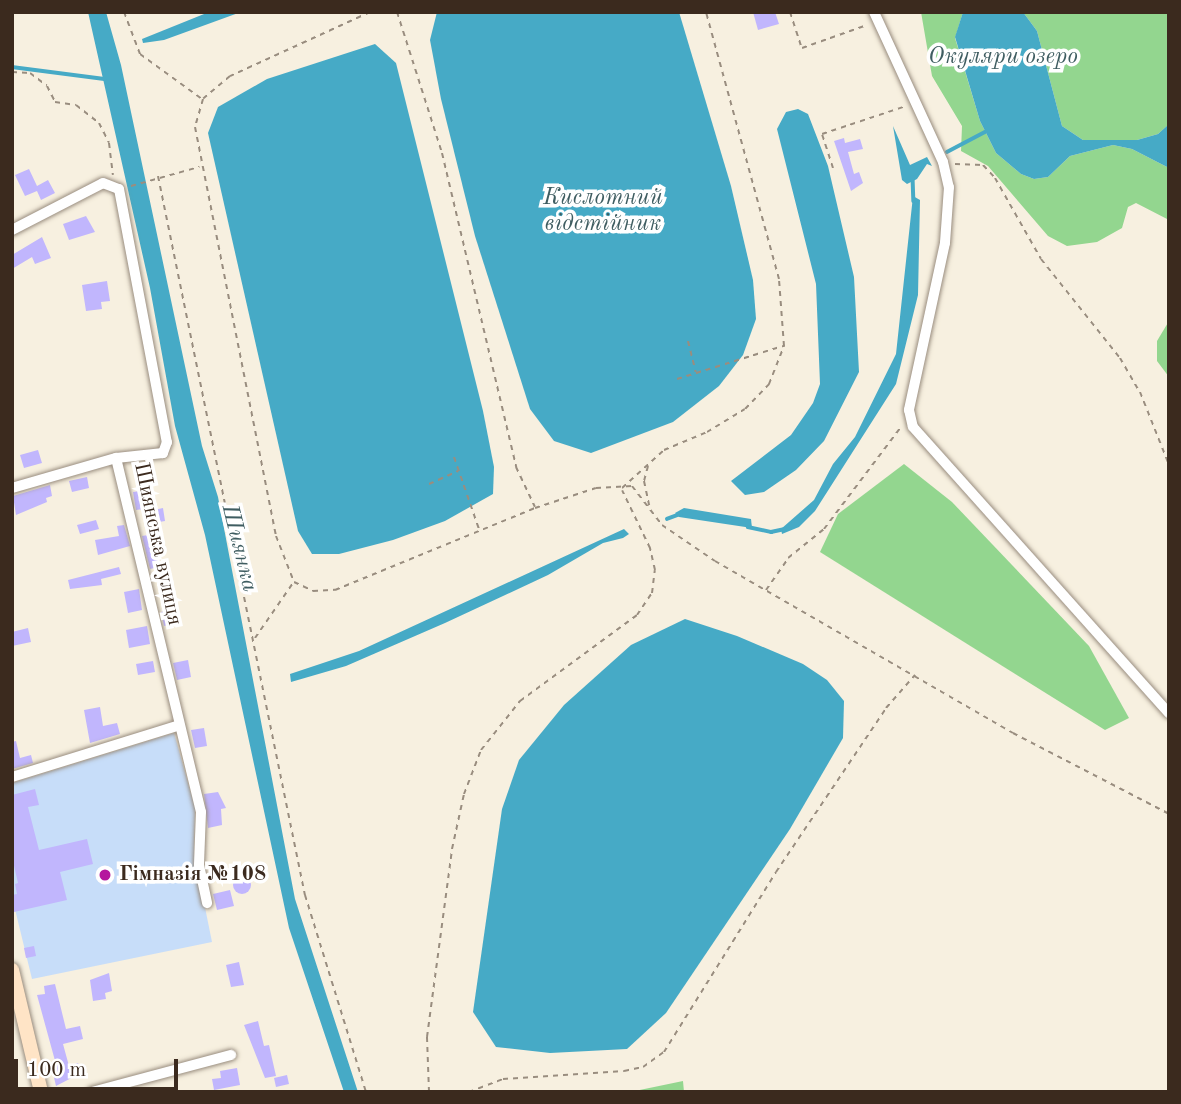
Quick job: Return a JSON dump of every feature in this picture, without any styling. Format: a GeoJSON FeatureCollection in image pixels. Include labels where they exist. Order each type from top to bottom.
{"type":"FeatureCollection","features":[{"type":"Feature","properties":{"kind":"street"},"geometry":{"type":"LineString","coordinates":[[876,17],[943,162],[950,209],[909,415],[929,450],[1169,713]]}},
{"type":"Feature","properties":{"kind":"street"},"geometry":{"type":"LineString","coordinates":[[12,230],[65,201],[116,186]]}},
{"type":"Feature","properties":{"kind":"street","name":"Шиянська вулиця"},"geometry":{"type":"LineString","coordinates":[[116,186],[167,442],[163,453],[116,458],[177,726],[201,812],[199,865],[207,903]]}},
{"type":"Feature","properties":{"kind":"street"},"geometry":{"type":"LineString","coordinates":[[12,488],[116,458]]}},
{"type":"Feature","properties":{"kind":"street"},"geometry":{"type":"LineString","coordinates":[[12,777],[177,726]]}},
{"type":"Feature","properties":{"kind":"street"},"geometry":{"type":"LineString","coordinates":[[12,970],[41,1092]]}},
{"type":"Feature","properties":{"kind":"street"},"geometry":{"type":"LineString","coordinates":[[93,1092],[231,1055]]}},
{"type":"Feature","properties":{"kind":"path"},"geometry":{"type":"LineString","coordinates":[[124,12],[140,54],[203,99]]}},
{"type":"Feature","properties":{"kind":"path"},"geometry":{"type":"LineString","coordinates":[[370,12],[230,76],[203,99],[195,127],[200,166],[276,536],[294,582],[313,591],[335,590],[481,533],[535,508],[596,488],[621,489],[632,486],[662,525],[682,541],[1013,733],[1169,814]]}},
{"type":"Feature","properties":{"kind":"path"},"geometry":{"type":"LineString","coordinates":[[397,12],[442,153],[516,467],[535,508]]}},
{"type":"Feature","properties":{"kind":"path"},"geometry":{"type":"LineString","coordinates":[[621,489],[664,450],[707,432],[745,409],[769,384],[784,346],[779,279],[706,12]]}},
{"type":"Feature","properties":{"kind":"path"},"geometry":{"type":"LineString","coordinates":[[790,12],[802,48],[876,17]]}},
{"type":"Feature","properties":{"kind":"path"},"geometry":{"type":"LineString","coordinates":[[12,72],[30,74],[47,86],[55,102],[76,105],[99,123],[115,166],[116,186],[148,181],[200,166]]}},
{"type":"Feature","properties":{"kind":"path"},"geometry":{"type":"LineString","coordinates":[[833,168],[822,134],[914,103]]}},
{"type":"Feature","properties":{"kind":"path"},"geometry":{"type":"LineString","coordinates":[[943,162],[983,165],[995,178],[1041,259],[1120,358],[1140,392],[1169,465]]}},
{"type":"Feature","properties":{"kind":"path"},"geometry":{"type":"LineString","coordinates":[[158,176],[255,638],[304,895],[366,1092]]}},
{"type":"Feature","properties":{"kind":"path"},"geometry":{"type":"LineString","coordinates":[[688,341],[696,373]]}},
{"type":"Feature","properties":{"kind":"path"},"geometry":{"type":"LineString","coordinates":[[677,379],[784,346]]}},
{"type":"Feature","properties":{"kind":"path"},"geometry":{"type":"LineString","coordinates":[[766,590],[788,558],[824,529],[909,415]]}},
{"type":"Feature","properties":{"kind":"path"},"geometry":{"type":"LineString","coordinates":[[454,457],[481,533]]}},
{"type":"Feature","properties":{"kind":"path"},"geometry":{"type":"LineString","coordinates":[[649,464],[644,481],[649,506]]}},
{"type":"Feature","properties":{"kind":"path"},"geometry":{"type":"LineString","coordinates":[[429,484],[459,471]]}},
{"type":"Feature","properties":{"kind":"path"},"geometry":{"type":"LineString","coordinates":[[429,1092],[427,1037],[452,849],[464,794],[481,750],[520,701],[637,615],[652,593],[655,570],[650,548],[621,489]]}},
{"type":"Feature","properties":{"kind":"path"},"geometry":{"type":"LineString","coordinates":[[255,638],[294,582]]}},
{"type":"Feature","properties":{"kind":"path"},"geometry":{"type":"LineString","coordinates":[[469,1092],[503,1079],[624,1071],[643,1067],[664,1052],[886,708],[916,675]]}},
{"type":"Feature","properties":{"kind":"shaded area","name":"Гімназія №108"},"geometry":{"type":"Polygon","coordinates":[[[174,733],[195,808],[194,853],[212,942],[32,979],[12,897],[12,783],[174,733]]]}},
{"type":"Feature","properties":{"kind":"green space"},"geometry":{"type":"Polygon","coordinates":[[[921,12],[963,12],[955,38],[980,121],[996,153],[1021,174],[1034,179],[1048,177],[1070,156],[1113,145],[1132,149],[1169,168],[1169,220],[1136,203],[1128,207],[1122,228],[1097,242],[1067,246],[1048,236],[988,166],[961,151],[962,126],[932,76],[921,12]]]}},
{"type":"Feature","properties":{"kind":"green space"},"geometry":{"type":"Polygon","coordinates":[[[1023,12],[1169,12],[1169,124],[1158,134],[1137,140],[1083,140],[1062,126],[1037,31],[1023,12]]]}},
{"type":"Feature","properties":{"kind":"green space"},"geometry":{"type":"Polygon","coordinates":[[[1169,321],[1169,377],[1157,361],[1157,341],[1169,321]]]}},
{"type":"Feature","properties":{"kind":"green space"},"geometry":{"type":"Polygon","coordinates":[[[904,464],[952,502],[1089,646],[1129,718],[1105,730],[820,552],[838,514],[904,464]]]}},
{"type":"Feature","properties":{"kind":"green space"},"geometry":{"type":"Polygon","coordinates":[[[683,1081],[684,1092],[630,1092],[683,1081]]]}},
{"type":"Feature","properties":{"kind":"water"},"geometry":{"type":"Polygon","coordinates":[[[88,12],[106,12],[121,65],[202,446],[218,497],[295,899],[358,1092],[344,1092],[289,928],[205,535],[175,426],[150,288],[88,12]]]}},
{"type":"Feature","properties":{"kind":"water"},"geometry":{"type":"Polygon","coordinates":[[[209,12],[241,12],[164,40],[143,43],[142,39],[209,12]]]}},
{"type":"Feature","properties":{"kind":"water","name":"Кислотний відстійник"},"geometry":{"type":"Polygon","coordinates":[[[437,12],[679,12],[731,186],[753,280],[756,319],[743,355],[719,386],[673,422],[591,453],[554,441],[530,409],[475,236],[441,99],[430,40],[437,12]]]}},
{"type":"Feature","properties":{"kind":"water","name":"Окуляри озеро"},"geometry":{"type":"Polygon","coordinates":[[[963,12],[1023,12],[1037,31],[1062,126],[1083,140],[1137,140],[1158,134],[1169,124],[1169,168],[1132,149],[1113,145],[1070,156],[1048,177],[1034,179],[1021,174],[996,153],[980,121],[955,37],[963,12]]]}},
{"type":"Feature","properties":{"kind":"water"},"geometry":{"type":"Polygon","coordinates":[[[375,44],[396,63],[483,411],[494,467],[493,494],[445,521],[393,540],[339,554],[312,554],[298,531],[208,133],[218,107],[267,79],[375,44]]]}},
{"type":"Feature","properties":{"kind":"water"},"geometry":{"type":"Polygon","coordinates":[[[798,109],[808,114],[828,166],[854,277],[859,372],[824,441],[796,470],[764,492],[745,495],[731,481],[791,435],[813,403],[820,384],[816,284],[777,129],[786,112],[798,109]]]}},
{"type":"Feature","properties":{"kind":"water"},"geometry":{"type":"Polygon","coordinates":[[[893,126],[910,165],[927,157],[932,166],[927,164],[917,179],[907,184],[902,180],[893,126]]]}},
{"type":"Feature","properties":{"kind":"water"},"geometry":{"type":"Polygon","coordinates":[[[913,196],[920,200],[918,295],[896,384],[815,511],[799,527],[782,534],[781,529],[814,500],[833,464],[855,437],[896,354],[913,196]]]}},
{"type":"Feature","properties":{"kind":"water"},"geometry":{"type":"Polygon","coordinates":[[[684,508],[751,519],[752,528],[679,517],[675,513],[684,508]]]}},
{"type":"Feature","properties":{"kind":"water"},"geometry":{"type":"Polygon","coordinates":[[[624,529],[629,534],[623,538],[603,543],[548,575],[445,623],[346,666],[291,682],[290,674],[359,651],[624,529]]]}},
{"type":"Feature","properties":{"kind":"water"},"geometry":{"type":"Polygon","coordinates":[[[685,619],[737,636],[803,664],[827,680],[844,701],[843,738],[790,829],[666,1013],[627,1049],[550,1053],[496,1047],[473,1012],[502,809],[519,760],[564,705],[631,645],[685,619]]]}},
{"type":"Feature","properties":{"kind":"building"},"geometry":{"type":"Polygon","coordinates":[[[753,12],[775,12],[779,24],[758,30],[753,12]]]}},
{"type":"Feature","properties":{"kind":"building"},"geometry":{"type":"Polygon","coordinates":[[[844,138],[845,143],[860,139],[863,149],[848,152],[854,174],[859,172],[863,183],[851,191],[834,141],[844,138]]]}},
{"type":"Feature","properties":{"kind":"building"},"geometry":{"type":"Polygon","coordinates":[[[29,169],[37,186],[48,180],[55,193],[41,200],[37,191],[25,196],[15,175],[29,169]]]}},
{"type":"Feature","properties":{"kind":"building"},"geometry":{"type":"Polygon","coordinates":[[[86,216],[95,232],[69,240],[63,224],[86,216]]]}},
{"type":"Feature","properties":{"kind":"building"},"geometry":{"type":"Polygon","coordinates":[[[42,237],[51,258],[35,264],[32,257],[12,269],[12,255],[42,237]]]}},
{"type":"Feature","properties":{"kind":"building"},"geometry":{"type":"Polygon","coordinates":[[[107,281],[110,301],[101,302],[102,309],[86,311],[82,285],[107,281]]]}},
{"type":"Feature","properties":{"kind":"building"},"geometry":{"type":"Polygon","coordinates":[[[38,450],[42,463],[24,468],[20,455],[38,450]]]}},
{"type":"Feature","properties":{"kind":"building"},"geometry":{"type":"Polygon","coordinates":[[[87,477],[89,488],[72,492],[69,481],[87,477]]]}},
{"type":"Feature","properties":{"kind":"building"},"geometry":{"type":"Polygon","coordinates":[[[50,485],[52,496],[46,498],[47,502],[16,515],[13,496],[50,485]]]}},
{"type":"Feature","properties":{"kind":"building"},"geometry":{"type":"Polygon","coordinates":[[[147,490],[151,508],[136,510],[133,492],[147,490]]]}},
{"type":"Feature","properties":{"kind":"building"},"geometry":{"type":"Polygon","coordinates":[[[163,508],[165,521],[148,524],[145,512],[163,508]]]}},
{"type":"Feature","properties":{"kind":"building"},"geometry":{"type":"Polygon","coordinates":[[[96,520],[99,529],[80,534],[77,525],[96,520]]]}},
{"type":"Feature","properties":{"kind":"building"},"geometry":{"type":"Polygon","coordinates":[[[124,525],[130,546],[98,555],[95,540],[119,536],[117,526],[124,525]]]}},
{"type":"Feature","properties":{"kind":"building"},"geometry":{"type":"Polygon","coordinates":[[[154,534],[159,567],[150,569],[142,536],[154,534]]]}},
{"type":"Feature","properties":{"kind":"building"},"geometry":{"type":"Polygon","coordinates":[[[119,567],[121,574],[101,579],[102,585],[70,589],[68,580],[119,567]]]}},
{"type":"Feature","properties":{"kind":"building"},"geometry":{"type":"Polygon","coordinates":[[[139,589],[142,610],[128,613],[124,592],[139,589]]]}},
{"type":"Feature","properties":{"kind":"building"},"geometry":{"type":"Polygon","coordinates":[[[174,609],[177,623],[164,626],[161,612],[174,609]]]}},
{"type":"Feature","properties":{"kind":"building"},"geometry":{"type":"Polygon","coordinates":[[[147,626],[150,644],[129,648],[126,630],[147,626]]]}},
{"type":"Feature","properties":{"kind":"building"},"geometry":{"type":"Polygon","coordinates":[[[28,628],[31,642],[12,646],[12,632],[28,628]]]}},
{"type":"Feature","properties":{"kind":"building"},"geometry":{"type":"Polygon","coordinates":[[[188,660],[191,677],[177,680],[173,663],[188,660]]]}},
{"type":"Feature","properties":{"kind":"building"},"geometry":{"type":"Polygon","coordinates":[[[153,661],[155,672],[138,675],[136,664],[153,661]]]}},
{"type":"Feature","properties":{"kind":"building"},"geometry":{"type":"Polygon","coordinates":[[[100,707],[103,726],[117,723],[120,734],[90,743],[84,710],[100,707]]]}},
{"type":"Feature","properties":{"kind":"building"},"geometry":{"type":"Polygon","coordinates":[[[204,728],[207,746],[195,748],[191,730],[204,728]]]}},
{"type":"Feature","properties":{"kind":"building"},"geometry":{"type":"Polygon","coordinates":[[[16,741],[20,758],[31,755],[33,763],[12,769],[12,742],[16,741]]]}},
{"type":"Feature","properties":{"kind":"building"},"geometry":{"type":"Polygon","coordinates":[[[35,789],[39,805],[28,807],[39,850],[87,839],[93,864],[60,872],[67,900],[14,912],[12,895],[17,894],[15,884],[18,883],[12,857],[12,795],[35,789]]]}},
{"type":"Feature","properties":{"kind":"building"},"geometry":{"type":"Polygon","coordinates":[[[218,792],[226,808],[221,809],[222,825],[208,828],[204,794],[218,792]]]}},
{"type":"Feature","properties":{"kind":"building"},"geometry":{"type":"Polygon","coordinates":[[[238,876],[246,876],[251,885],[249,892],[238,894],[233,889],[233,881],[238,876]]]}},
{"type":"Feature","properties":{"kind":"building"},"geometry":{"type":"Polygon","coordinates":[[[230,890],[234,906],[217,910],[213,894],[230,890]]]}},
{"type":"Feature","properties":{"kind":"building"},"geometry":{"type":"Polygon","coordinates":[[[34,946],[36,956],[26,958],[24,948],[34,946]]]}},
{"type":"Feature","properties":{"kind":"building"},"geometry":{"type":"Polygon","coordinates":[[[239,962],[244,985],[231,987],[226,965],[239,962]]]}},
{"type":"Feature","properties":{"kind":"building"},"geometry":{"type":"Polygon","coordinates":[[[109,973],[112,991],[105,993],[106,999],[93,1001],[90,980],[109,973]]]}},
{"type":"Feature","properties":{"kind":"building"},"geometry":{"type":"Polygon","coordinates":[[[55,984],[66,1029],[80,1026],[83,1039],[63,1044],[69,1066],[78,1063],[81,1073],[56,1086],[52,1069],[57,1068],[37,995],[45,994],[44,986],[55,984]]]}},
{"type":"Feature","properties":{"kind":"building"},"geometry":{"type":"Polygon","coordinates":[[[258,1021],[264,1046],[269,1045],[276,1076],[265,1078],[244,1025],[258,1021]]]}},
{"type":"Feature","properties":{"kind":"building"},"geometry":{"type":"Polygon","coordinates":[[[237,1068],[240,1085],[214,1090],[212,1079],[221,1078],[220,1071],[237,1068]]]}},
{"type":"Feature","properties":{"kind":"building"},"geometry":{"type":"Polygon","coordinates":[[[287,1075],[289,1084],[276,1087],[274,1078],[287,1075]]]}},
{"type":"Feature","properties":{"kind":"waterway"},"geometry":{"type":"LineString","coordinates":[[12,67],[104,79]]}},
{"type":"Feature","properties":{"kind":"waterway"},"geometry":{"type":"LineString","coordinates":[[947,152],[985,132]]}},
{"type":"Feature","properties":{"kind":"waterway"},"geometry":{"type":"LineString","coordinates":[[913,177],[914,201]]}},
{"type":"Feature","properties":{"kind":"waterway"},"geometry":{"type":"LineString","coordinates":[[667,519],[680,514]]}},
{"type":"Feature","properties":{"kind":"waterway"},"geometry":{"type":"LineString","coordinates":[[748,527],[771,532],[785,529]]}},
{"type":"Feature","properties":{"kind":"place","name":"Гімназія №108"},"geometry":{"type":"Point","coordinates":[105,875]}},
{"type":"Feature","properties":{"kind":"water label","name":"Шиянка"},"geometry":{"type":"Point","coordinates":[239,548]}}]}
